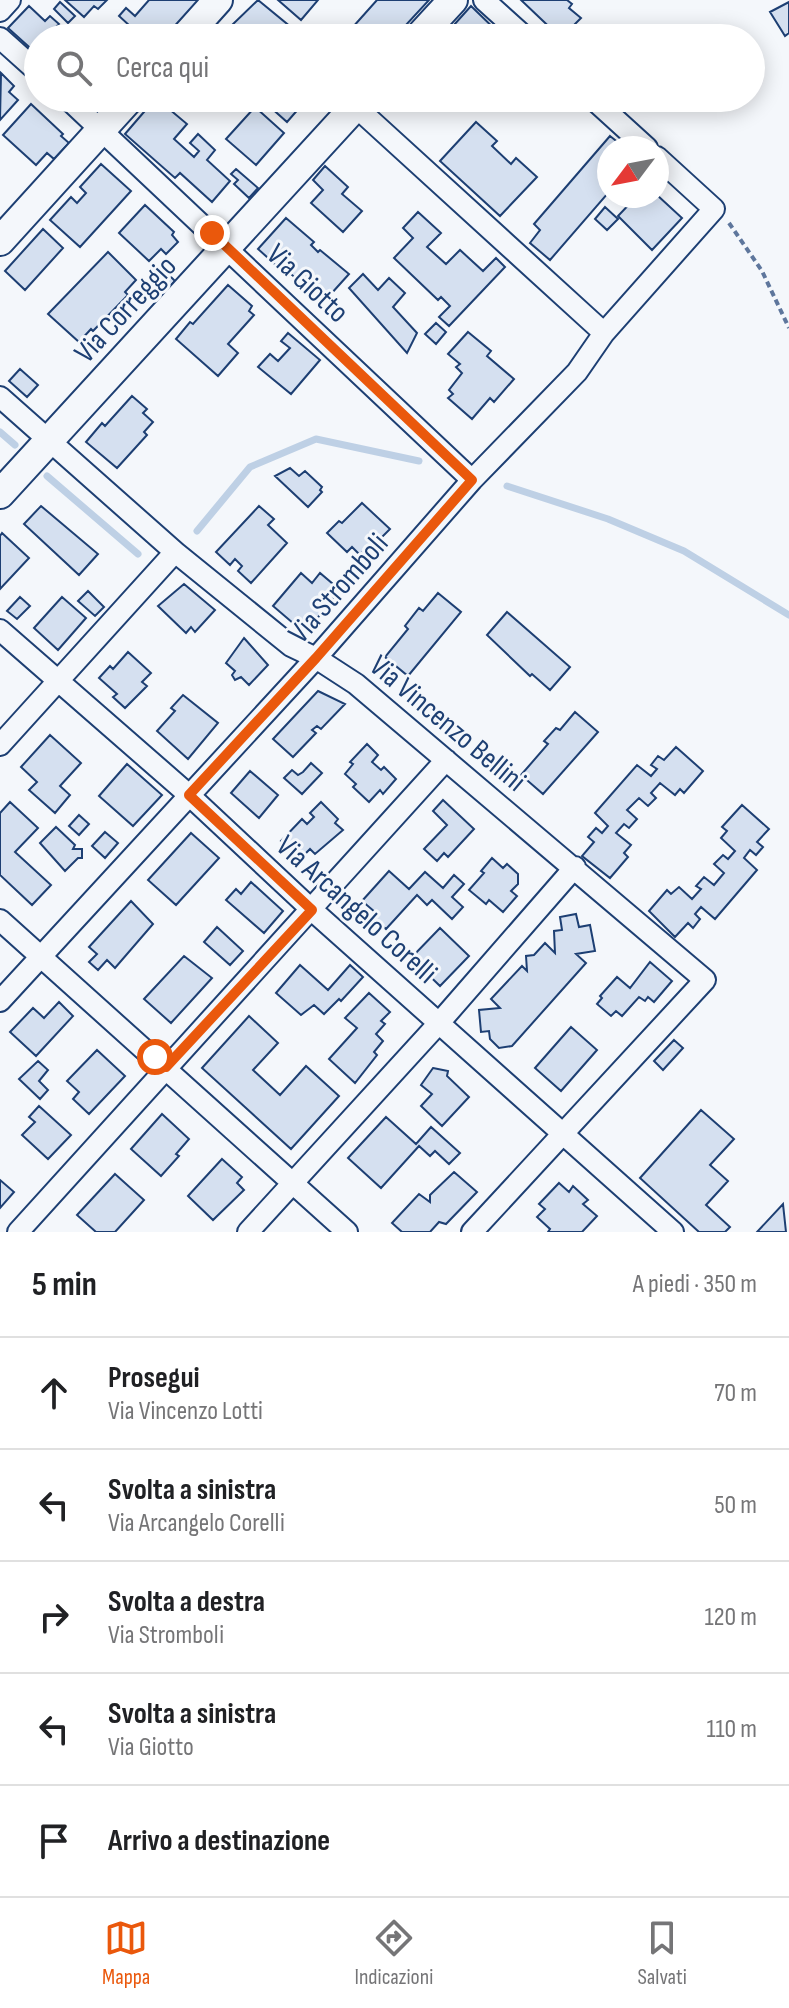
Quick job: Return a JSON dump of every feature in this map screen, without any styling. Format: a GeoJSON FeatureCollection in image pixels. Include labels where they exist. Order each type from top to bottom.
{"type":"FeatureCollection","features":[{"type":"Feature","properties":{"kind":"street"},"geometry":{"type":"LineString","coordinates":[[0,11],[10,0]]}},
{"type":"Feature","properties":{"kind":"street"},"geometry":{"type":"LineString","coordinates":[[197,24],[218,0]]}},
{"type":"Feature","properties":{"kind":"street"},"geometry":{"type":"LineString","coordinates":[[431,24],[453,0]]}},
{"type":"Feature","properties":{"kind":"street"},"geometry":{"type":"LineString","coordinates":[[484,0],[511,24]]}},
{"type":"Feature","properties":{"kind":"street"},"geometry":{"type":"LineString","coordinates":[[0,38],[24,59]]}},
{"type":"Feature","properties":{"kind":"street","name":"Via Giotto"},"geometry":{"type":"LineString","coordinates":[[82,112],[472,480]]}},
{"type":"Feature","properties":{"kind":"street"},"geometry":{"type":"LineString","coordinates":[[0,241],[118,112]]}},
{"type":"Feature","properties":{"kind":"street","name":"Via Correggio"},"geometry":{"type":"LineString","coordinates":[[0,494],[350,112]]}},
{"type":"Feature","properties":{"kind":"street"},"geometry":{"type":"LineString","coordinates":[[370,112],[604,333]]}},
{"type":"Feature","properties":{"kind":"street"},"geometry":{"type":"LineString","coordinates":[[607,112],[634,136]]}},
{"type":"Feature","properties":{"kind":"street"},"geometry":{"type":"LineString","coordinates":[[669,168],[714,209]]}},
{"type":"Feature","properties":{"kind":"street","name":"Via Stromboli"},"geometry":{"type":"LineString","coordinates":[[0,1001],[316,658],[472,480],[577,372],[604,333],[714,209]]}},
{"type":"Feature","properties":{"kind":"street","name":"Via Vincenzo Bellini"},"geometry":{"type":"LineString","coordinates":[[0,397],[50,438],[175,552],[291,646],[356,684],[705,980],[563,1133]]}},
{"type":"Feature","properties":{"kind":"street"},"geometry":{"type":"LineString","coordinates":[[0,745],[175,552]]}},
{"type":"Feature","properties":{"kind":"street","name":"Via Arcangelo Corelli"},"geometry":{"type":"LineString","coordinates":[[0,630],[189,795],[312,910],[673,1232]]}},
{"type":"Feature","properties":{"kind":"street"},"geometry":{"type":"LineString","coordinates":[[18,1232],[446,760]]}},
{"type":"Feature","properties":{"kind":"street"},"geometry":{"type":"LineString","coordinates":[[248,1232],[439,1023],[575,867]]}},
{"type":"Feature","properties":{"kind":"street"},"geometry":{"type":"LineString","coordinates":[[0,920],[347,1232]]}},
{"type":"Feature","properties":{"kind":"street"},"geometry":{"type":"LineString","coordinates":[[472,1232],[563,1133]]}},
{"type":"Feature","properties":{"kind":"path"},"geometry":{"type":"LineString","coordinates":[[714,209],[729,223],[762,271],[789,328]]}},
{"type":"Feature","properties":{"kind":"building"},"geometry":{"type":"Polygon","coordinates":[[[65,0],[107,0],[98,9],[94,6],[84,17],[65,0]]]}},
{"type":"Feature","properties":{"kind":"building"},"geometry":{"type":"Polygon","coordinates":[[[149,0],[199,0],[178,24],[128,24],[119,16],[126,8],[135,16],[149,0]]]}},
{"type":"Feature","properties":{"kind":"building"},"geometry":{"type":"Polygon","coordinates":[[[258,0],[287,24],[233,24],[258,0]]]}},
{"type":"Feature","properties":{"kind":"building"},"geometry":{"type":"Polygon","coordinates":[[[278,0],[318,0],[301,20],[278,0]]]}},
{"type":"Feature","properties":{"kind":"building"},"geometry":{"type":"Polygon","coordinates":[[[377,0],[429,0],[407,24],[356,24],[377,0]]]}},
{"type":"Feature","properties":{"kind":"building"},"geometry":{"type":"Polygon","coordinates":[[[521,0],[567,0],[572,4],[569,8],[581,18],[575,24],[546,24],[521,0]]]}},
{"type":"Feature","properties":{"kind":"building"},"geometry":{"type":"Polygon","coordinates":[[[60,2],[75,16],[68,23],[54,9],[60,2]]]}},
{"type":"Feature","properties":{"kind":"building"},"geometry":{"type":"Polygon","coordinates":[[[789,2],[789,33],[785,36],[770,12],[789,2]]]}},
{"type":"Feature","properties":{"kind":"building"},"geometry":{"type":"Polygon","coordinates":[[[29,6],[45,21],[50,16],[59,24],[24,24],[24,42],[8,28],[29,6]]]}},
{"type":"Feature","properties":{"kind":"building"},"geometry":{"type":"Polygon","coordinates":[[[471,6],[490,24],[455,24],[471,6]]]}},
{"type":"Feature","properties":{"kind":"building"},"geometry":{"type":"Polygon","coordinates":[[[1,73],[14,86],[9,92],[18,100],[0,120],[1,73]]]}},
{"type":"Feature","properties":{"kind":"building"},"geometry":{"type":"Polygon","coordinates":[[[24,112],[40,112],[69,143],[54,159],[47,153],[36,165],[3,135],[24,112]]]}},
{"type":"Feature","properties":{"kind":"building"},"geometry":{"type":"Polygon","coordinates":[[[144,112],[173,112],[187,124],[174,139],[194,157],[199,151],[190,143],[198,134],[215,150],[207,160],[230,181],[212,202],[180,173],[175,178],[125,134],[144,112]]]}},
{"type":"Feature","properties":{"kind":"building"},"geometry":{"type":"Polygon","coordinates":[[[250,112],[261,112],[284,133],[256,165],[226,139],[250,112]]]}},
{"type":"Feature","properties":{"kind":"building"},"geometry":{"type":"Polygon","coordinates":[[[276,112],[296,112],[287,122],[276,112]]]}},
{"type":"Feature","properties":{"kind":"building"},"geometry":{"type":"Polygon","coordinates":[[[476,122],[497,141],[492,146],[511,164],[516,158],[537,177],[500,216],[440,161],[476,122]]]}},
{"type":"Feature","properties":{"kind":"building"},"geometry":{"type":"Polygon","coordinates":[[[597,151],[597,206],[550,260],[530,243],[540,230],[534,224],[597,151]]]}},
{"type":"Feature","properties":{"kind":"building"},"geometry":{"type":"Polygon","coordinates":[[[101,164],[131,191],[80,247],[50,220],[71,197],[77,203],[86,193],[80,187],[101,164]]]}},
{"type":"Feature","properties":{"kind":"building"},"geometry":{"type":"Polygon","coordinates":[[[325,166],[348,187],[342,194],[362,211],[343,232],[311,203],[323,190],[313,180],[325,166]]]}},
{"type":"Feature","properties":{"kind":"building"},"geometry":{"type":"Polygon","coordinates":[[[236,169],[258,188],[249,198],[234,184],[238,180],[231,174],[236,169]]]}},
{"type":"Feature","properties":{"kind":"building"},"geometry":{"type":"Polygon","coordinates":[[[145,205],[174,232],[172,235],[178,242],[166,254],[161,249],[149,261],[119,233],[145,205]]]}},
{"type":"Feature","properties":{"kind":"building"},"geometry":{"type":"Polygon","coordinates":[[[669,206],[682,218],[652,250],[618,216],[626,208],[669,206]]]}},
{"type":"Feature","properties":{"kind":"building"},"geometry":{"type":"Polygon","coordinates":[[[606,208],[618,219],[607,230],[595,219],[606,208]]]}},
{"type":"Feature","properties":{"kind":"building"},"geometry":{"type":"Polygon","coordinates":[[[418,212],[441,233],[427,247],[446,264],[460,250],[483,271],[496,258],[505,267],[449,326],[439,317],[450,306],[441,297],[438,300],[394,258],[413,238],[403,228],[418,212]]]}},
{"type":"Feature","properties":{"kind":"building"},"geometry":{"type":"Polygon","coordinates":[[[286,218],[314,242],[311,245],[318,252],[320,250],[349,274],[321,305],[293,281],[296,278],[288,272],[286,274],[258,249],[286,218]]]}},
{"type":"Feature","properties":{"kind":"building"},"geometry":{"type":"Polygon","coordinates":[[[43,229],[63,248],[25,290],[5,271],[43,229]]]}},
{"type":"Feature","properties":{"kind":"building"},"geometry":{"type":"Polygon","coordinates":[[[108,252],[136,280],[125,292],[128,295],[79,342],[48,314],[108,252]]]}},
{"type":"Feature","properties":{"kind":"building"},"geometry":{"type":"Polygon","coordinates":[[[164,270],[175,281],[168,289],[156,278],[164,270]]]}},
{"type":"Feature","properties":{"kind":"building"},"geometry":{"type":"Polygon","coordinates":[[[363,274],[378,290],[389,278],[405,293],[393,307],[417,333],[407,353],[349,288],[363,274]]]}},
{"type":"Feature","properties":{"kind":"building"},"geometry":{"type":"Polygon","coordinates":[[[228,285],[252,306],[249,311],[254,315],[228,344],[238,353],[218,376],[176,339],[228,285]]]}},
{"type":"Feature","properties":{"kind":"building"},"geometry":{"type":"Polygon","coordinates":[[[436,323],[446,332],[436,344],[425,334],[436,323]]]}},
{"type":"Feature","properties":{"kind":"building"},"geometry":{"type":"Polygon","coordinates":[[[468,332],[491,351],[487,356],[514,379],[494,402],[490,398],[472,419],[448,398],[453,394],[449,390],[462,373],[456,367],[460,364],[448,354],[468,332]]]}},
{"type":"Feature","properties":{"kind":"building"},"geometry":{"type":"Polygon","coordinates":[[[288,333],[320,360],[291,394],[258,367],[270,354],[278,361],[290,348],[281,341],[288,333]]]}},
{"type":"Feature","properties":{"kind":"building"},"geometry":{"type":"Polygon","coordinates":[[[20,369],[38,385],[27,397],[9,381],[20,369]]]}},
{"type":"Feature","properties":{"kind":"building"},"geometry":{"type":"Polygon","coordinates":[[[132,396],[147,409],[143,413],[153,422],[144,432],[147,435],[117,468],[86,442],[132,396]]]}},
{"type":"Feature","properties":{"kind":"building"},"geometry":{"type":"Polygon","coordinates":[[[290,468],[299,476],[305,471],[322,487],[322,492],[308,507],[275,476],[290,468]]]}},
{"type":"Feature","properties":{"kind":"building"},"geometry":{"type":"Polygon","coordinates":[[[362,503],[390,529],[360,555],[352,547],[347,552],[327,533],[362,503]]]}},
{"type":"Feature","properties":{"kind":"building"},"geometry":{"type":"Polygon","coordinates":[[[41,506],[98,554],[79,575],[24,524],[41,506]]]}},
{"type":"Feature","properties":{"kind":"building"},"geometry":{"type":"Polygon","coordinates":[[[259,506],[274,519],[268,525],[287,543],[251,583],[238,571],[242,566],[235,559],[230,565],[216,552],[259,506]]]}},
{"type":"Feature","properties":{"kind":"building"},"geometry":{"type":"Polygon","coordinates":[[[2,533],[29,558],[0,589],[0,536],[2,533]]]}},
{"type":"Feature","properties":{"kind":"building"},"geometry":{"type":"Polygon","coordinates":[[[301,573],[312,583],[320,573],[340,590],[315,621],[310,617],[300,629],[273,606],[301,573]]]}},
{"type":"Feature","properties":{"kind":"building"},"geometry":{"type":"Polygon","coordinates":[[[184,584],[215,610],[195,632],[191,627],[186,633],[158,606],[184,584]]]}},
{"type":"Feature","properties":{"kind":"building"},"geometry":{"type":"Polygon","coordinates":[[[88,591],[104,607],[95,616],[78,601],[88,591]]]}},
{"type":"Feature","properties":{"kind":"building"},"geometry":{"type":"Polygon","coordinates":[[[438,593],[461,612],[408,676],[385,657],[408,629],[405,626],[419,608],[423,611],[438,593]]]}},
{"type":"Feature","properties":{"kind":"building"},"geometry":{"type":"Polygon","coordinates":[[[20,597],[30,606],[17,619],[7,611],[20,597]]]}},
{"type":"Feature","properties":{"kind":"building"},"geometry":{"type":"Polygon","coordinates":[[[62,597],[86,618],[58,650],[34,628],[62,597]]]}},
{"type":"Feature","properties":{"kind":"building"},"geometry":{"type":"Polygon","coordinates":[[[507,612],[570,667],[550,690],[532,674],[530,676],[487,635],[507,612]]]}},
{"type":"Feature","properties":{"kind":"building"},"geometry":{"type":"Polygon","coordinates":[[[244,638],[268,665],[249,685],[241,677],[235,680],[232,675],[235,671],[226,663],[244,638]]]}},
{"type":"Feature","properties":{"kind":"building"},"geometry":{"type":"Polygon","coordinates":[[[128,652],[151,673],[142,682],[147,686],[125,708],[113,697],[117,694],[99,678],[110,666],[113,669],[128,652]]]}},
{"type":"Feature","properties":{"kind":"building"},"geometry":{"type":"Polygon","coordinates":[[[318,691],[345,704],[321,729],[317,726],[312,730],[316,733],[293,757],[273,739],[318,691]]]}},
{"type":"Feature","properties":{"kind":"building"},"geometry":{"type":"Polygon","coordinates":[[[183,695],[218,723],[188,759],[157,731],[175,711],[171,708],[183,695]]]}},
{"type":"Feature","properties":{"kind":"building"},"geometry":{"type":"Polygon","coordinates":[[[575,712],[598,732],[543,794],[521,775],[548,744],[544,741],[556,728],[560,730],[575,712]]]}},
{"type":"Feature","properties":{"kind":"building"},"geometry":{"type":"Polygon","coordinates":[[[50,735],[81,763],[60,786],[70,795],[55,813],[29,790],[37,782],[21,767],[50,735]]]}},
{"type":"Feature","properties":{"kind":"building"},"geometry":{"type":"Polygon","coordinates":[[[367,744],[378,755],[372,762],[381,770],[384,767],[396,779],[383,794],[380,790],[369,802],[345,774],[353,764],[350,762],[367,744]]]}},
{"type":"Feature","properties":{"kind":"building"},"geometry":{"type":"Polygon","coordinates":[[[676,747],[703,771],[684,793],[680,789],[675,795],[660,783],[651,793],[656,798],[648,806],[639,798],[627,810],[637,819],[629,828],[624,824],[616,833],[631,845],[624,853],[628,857],[610,878],[582,856],[594,842],[588,837],[596,828],[602,833],[608,826],[595,813],[637,765],[651,776],[657,769],[651,765],[658,756],[664,760],[676,747]]]}},
{"type":"Feature","properties":{"kind":"building"},"geometry":{"type":"Polygon","coordinates":[[[311,763],[322,773],[302,794],[284,778],[292,770],[298,775],[311,763]]]}},
{"type":"Feature","properties":{"kind":"building"},"geometry":{"type":"Polygon","coordinates":[[[127,764],[162,795],[133,826],[99,796],[127,764]]]}},
{"type":"Feature","properties":{"kind":"building"},"geometry":{"type":"Polygon","coordinates":[[[250,771],[278,795],[259,818],[231,793],[250,771]]]}},
{"type":"Feature","properties":{"kind":"building"},"geometry":{"type":"Polygon","coordinates":[[[443,800],[474,829],[448,857],[444,853],[437,861],[424,849],[447,825],[433,811],[443,800]]]}},
{"type":"Feature","properties":{"kind":"building"},"geometry":{"type":"Polygon","coordinates":[[[10,802],[38,828],[15,852],[51,885],[32,905],[0,875],[0,813],[10,802]]]}},
{"type":"Feature","properties":{"kind":"building"},"geometry":{"type":"Polygon","coordinates":[[[321,802],[338,819],[335,823],[343,830],[315,854],[310,849],[300,859],[281,841],[302,819],[307,824],[314,817],[310,813],[321,802]]]}},
{"type":"Feature","properties":{"kind":"building"},"geometry":{"type":"Polygon","coordinates":[[[742,805],[769,829],[757,842],[763,847],[756,855],[750,850],[744,858],[757,870],[715,919],[701,907],[695,914],[700,919],[693,928],[688,923],[675,937],[649,911],[667,890],[671,894],[679,887],[692,899],[701,889],[696,886],[704,877],[714,885],[724,873],[714,864],[723,855],[728,859],[735,851],[721,838],[727,831],[722,827],[742,805]]]}},
{"type":"Feature","properties":{"kind":"building"},"geometry":{"type":"Polygon","coordinates":[[[79,815],[89,824],[79,835],[69,826],[79,815]]]}},
{"type":"Feature","properties":{"kind":"building"},"geometry":{"type":"Polygon","coordinates":[[[56,827],[75,845],[73,849],[82,849],[82,858],[78,858],[65,871],[40,843],[56,827]]]}},
{"type":"Feature","properties":{"kind":"building"},"geometry":{"type":"Polygon","coordinates":[[[105,832],[118,843],[105,858],[92,846],[105,832]]]}},
{"type":"Feature","properties":{"kind":"building"},"geometry":{"type":"Polygon","coordinates":[[[191,833],[219,858],[176,905],[148,880],[191,833]]]}},
{"type":"Feature","properties":{"kind":"building"},"geometry":{"type":"Polygon","coordinates":[[[492,858],[503,868],[507,864],[518,874],[518,884],[511,891],[517,896],[503,912],[489,900],[486,904],[469,890],[492,858]]]}},
{"type":"Feature","properties":{"kind":"building"},"geometry":{"type":"Polygon","coordinates":[[[389,871],[409,889],[425,872],[443,888],[454,875],[464,884],[452,897],[463,907],[452,919],[432,900],[427,905],[417,895],[386,929],[371,916],[375,912],[362,901],[389,871]]]}},
{"type":"Feature","properties":{"kind":"building"},"geometry":{"type":"Polygon","coordinates":[[[251,882],[283,911],[264,933],[226,900],[236,889],[241,894],[251,882]]]}},
{"type":"Feature","properties":{"kind":"building"},"geometry":{"type":"Polygon","coordinates":[[[131,901],[153,924],[115,968],[107,960],[98,970],[89,962],[97,954],[89,947],[131,901]]]}},
{"type":"Feature","properties":{"kind":"building"},"geometry":{"type":"Polygon","coordinates":[[[576,914],[579,927],[590,925],[595,951],[576,954],[586,963],[512,1046],[499,1048],[490,1039],[489,1031],[481,1032],[479,1010],[500,1008],[491,999],[522,966],[527,971],[526,956],[534,955],[545,943],[555,953],[554,931],[562,930],[560,917],[576,914]]]}},
{"type":"Feature","properties":{"kind":"building"},"geometry":{"type":"Polygon","coordinates":[[[217,927],[243,951],[230,965],[204,942],[217,927]]]}},
{"type":"Feature","properties":{"kind":"building"},"geometry":{"type":"Polygon","coordinates":[[[440,928],[469,956],[440,986],[411,958],[440,928]]]}},
{"type":"Feature","properties":{"kind":"building"},"geometry":{"type":"Polygon","coordinates":[[[184,956],[212,978],[171,1023],[144,999],[184,956]]]}},
{"type":"Feature","properties":{"kind":"building"},"geometry":{"type":"Polygon","coordinates":[[[650,962],[672,981],[654,1002],[648,997],[645,1001],[639,997],[622,1016],[616,1011],[611,1016],[597,1004],[617,977],[630,988],[650,962]]]}},
{"type":"Feature","properties":{"kind":"building"},"geometry":{"type":"Polygon","coordinates":[[[300,965],[328,990],[350,965],[363,977],[324,1014],[314,1005],[301,1015],[276,993],[300,965]]]}},
{"type":"Feature","properties":{"kind":"building"},"geometry":{"type":"Polygon","coordinates":[[[369,993],[390,1012],[381,1021],[385,1024],[376,1034],[383,1041],[374,1052],[377,1055],[355,1083],[329,1059],[357,1028],[345,1018],[369,993]]]}},
{"type":"Feature","properties":{"kind":"building"},"geometry":{"type":"Polygon","coordinates":[[[59,1002],[73,1016],[36,1056],[10,1032],[33,1008],[44,1018],[59,1002]]]}},
{"type":"Feature","properties":{"kind":"building"},"geometry":{"type":"Polygon","coordinates":[[[249,1016],[278,1043],[253,1070],[280,1095],[306,1066],[339,1096],[291,1149],[202,1068],[249,1016]]]}},
{"type":"Feature","properties":{"kind":"building"},"geometry":{"type":"Polygon","coordinates":[[[571,1027],[597,1050],[561,1091],[535,1068],[571,1027]]]}},
{"type":"Feature","properties":{"kind":"building"},"geometry":{"type":"Polygon","coordinates":[[[674,1040],[683,1048],[663,1070],[654,1061],[674,1040]]]}},
{"type":"Feature","properties":{"kind":"building"},"geometry":{"type":"Polygon","coordinates":[[[97,1050],[125,1076],[89,1114],[73,1099],[79,1092],[67,1081],[97,1050]]]}},
{"type":"Feature","properties":{"kind":"building"},"geometry":{"type":"Polygon","coordinates":[[[38,1061],[48,1070],[39,1081],[48,1090],[40,1099],[19,1079],[38,1061]]]}},
{"type":"Feature","properties":{"kind":"building"},"geometry":{"type":"Polygon","coordinates":[[[433,1068],[448,1071],[447,1076],[469,1097],[442,1126],[421,1106],[432,1094],[421,1085],[433,1068]]]}},
{"type":"Feature","properties":{"kind":"building"},"geometry":{"type":"Polygon","coordinates":[[[39,1106],[71,1135],[48,1159],[22,1135],[35,1122],[29,1117],[39,1106]]]}},
{"type":"Feature","properties":{"kind":"building"},"geometry":{"type":"Polygon","coordinates":[[[701,1110],[734,1139],[710,1165],[728,1181],[706,1205],[730,1227],[725,1232],[699,1232],[640,1178],[701,1110]]]}},
{"type":"Feature","properties":{"kind":"building"},"geometry":{"type":"Polygon","coordinates":[[[162,1114],[189,1139],[161,1176],[131,1149],[162,1114]]]}},
{"type":"Feature","properties":{"kind":"building"},"geometry":{"type":"Polygon","coordinates":[[[386,1117],[416,1144],[431,1127],[460,1153],[449,1164],[435,1151],[430,1156],[419,1146],[381,1188],[348,1158],[386,1117]]]}},
{"type":"Feature","properties":{"kind":"building"},"geometry":{"type":"Polygon","coordinates":[[[222,1159],[242,1177],[237,1183],[244,1190],[213,1220],[188,1196],[222,1159]]]}},
{"type":"Feature","properties":{"kind":"building"},"geometry":{"type":"Polygon","coordinates":[[[454,1172],[477,1192],[446,1224],[439,1222],[430,1232],[402,1232],[392,1223],[419,1194],[430,1202],[430,1195],[454,1172]]]}},
{"type":"Feature","properties":{"kind":"building"},"geometry":{"type":"Polygon","coordinates":[[[115,1174],[144,1200],[115,1232],[96,1232],[77,1215],[115,1174]]]}},
{"type":"Feature","properties":{"kind":"building"},"geometry":{"type":"Polygon","coordinates":[[[0,1180],[14,1192],[0,1208],[0,1180]]]}},
{"type":"Feature","properties":{"kind":"building"},"geometry":{"type":"Polygon","coordinates":[[[559,1183],[569,1192],[573,1186],[588,1200],[583,1204],[597,1216],[582,1232],[548,1232],[550,1229],[537,1217],[545,1209],[539,1204],[559,1183]]]}},
{"type":"Feature","properties":{"kind":"building"},"geometry":{"type":"Polygon","coordinates":[[[783,1204],[786,1232],[757,1232],[783,1204]]]}},
{"type":"Feature","properties":{"kind":"waterway"},"geometry":{"type":"LineString","coordinates":[[0,432],[15,445]]}},
{"type":"Feature","properties":{"kind":"waterway"},"geometry":{"type":"LineString","coordinates":[[197,531],[250,467],[316,439],[419,461]]}},
{"type":"Feature","properties":{"kind":"waterway"},"geometry":{"type":"LineString","coordinates":[[47,476],[138,554]]}},
{"type":"Feature","properties":{"kind":"waterway"},"geometry":{"type":"LineString","coordinates":[[507,486],[608,519],[684,551],[789,615]]}},
{"type":"Feature","properties":{"kind":"route"},"geometry":{"type":"LineString","coordinates":[[155,1057],[166,1067],[312,910],[189,795],[316,658],[472,480],[212,233]]}}]}
